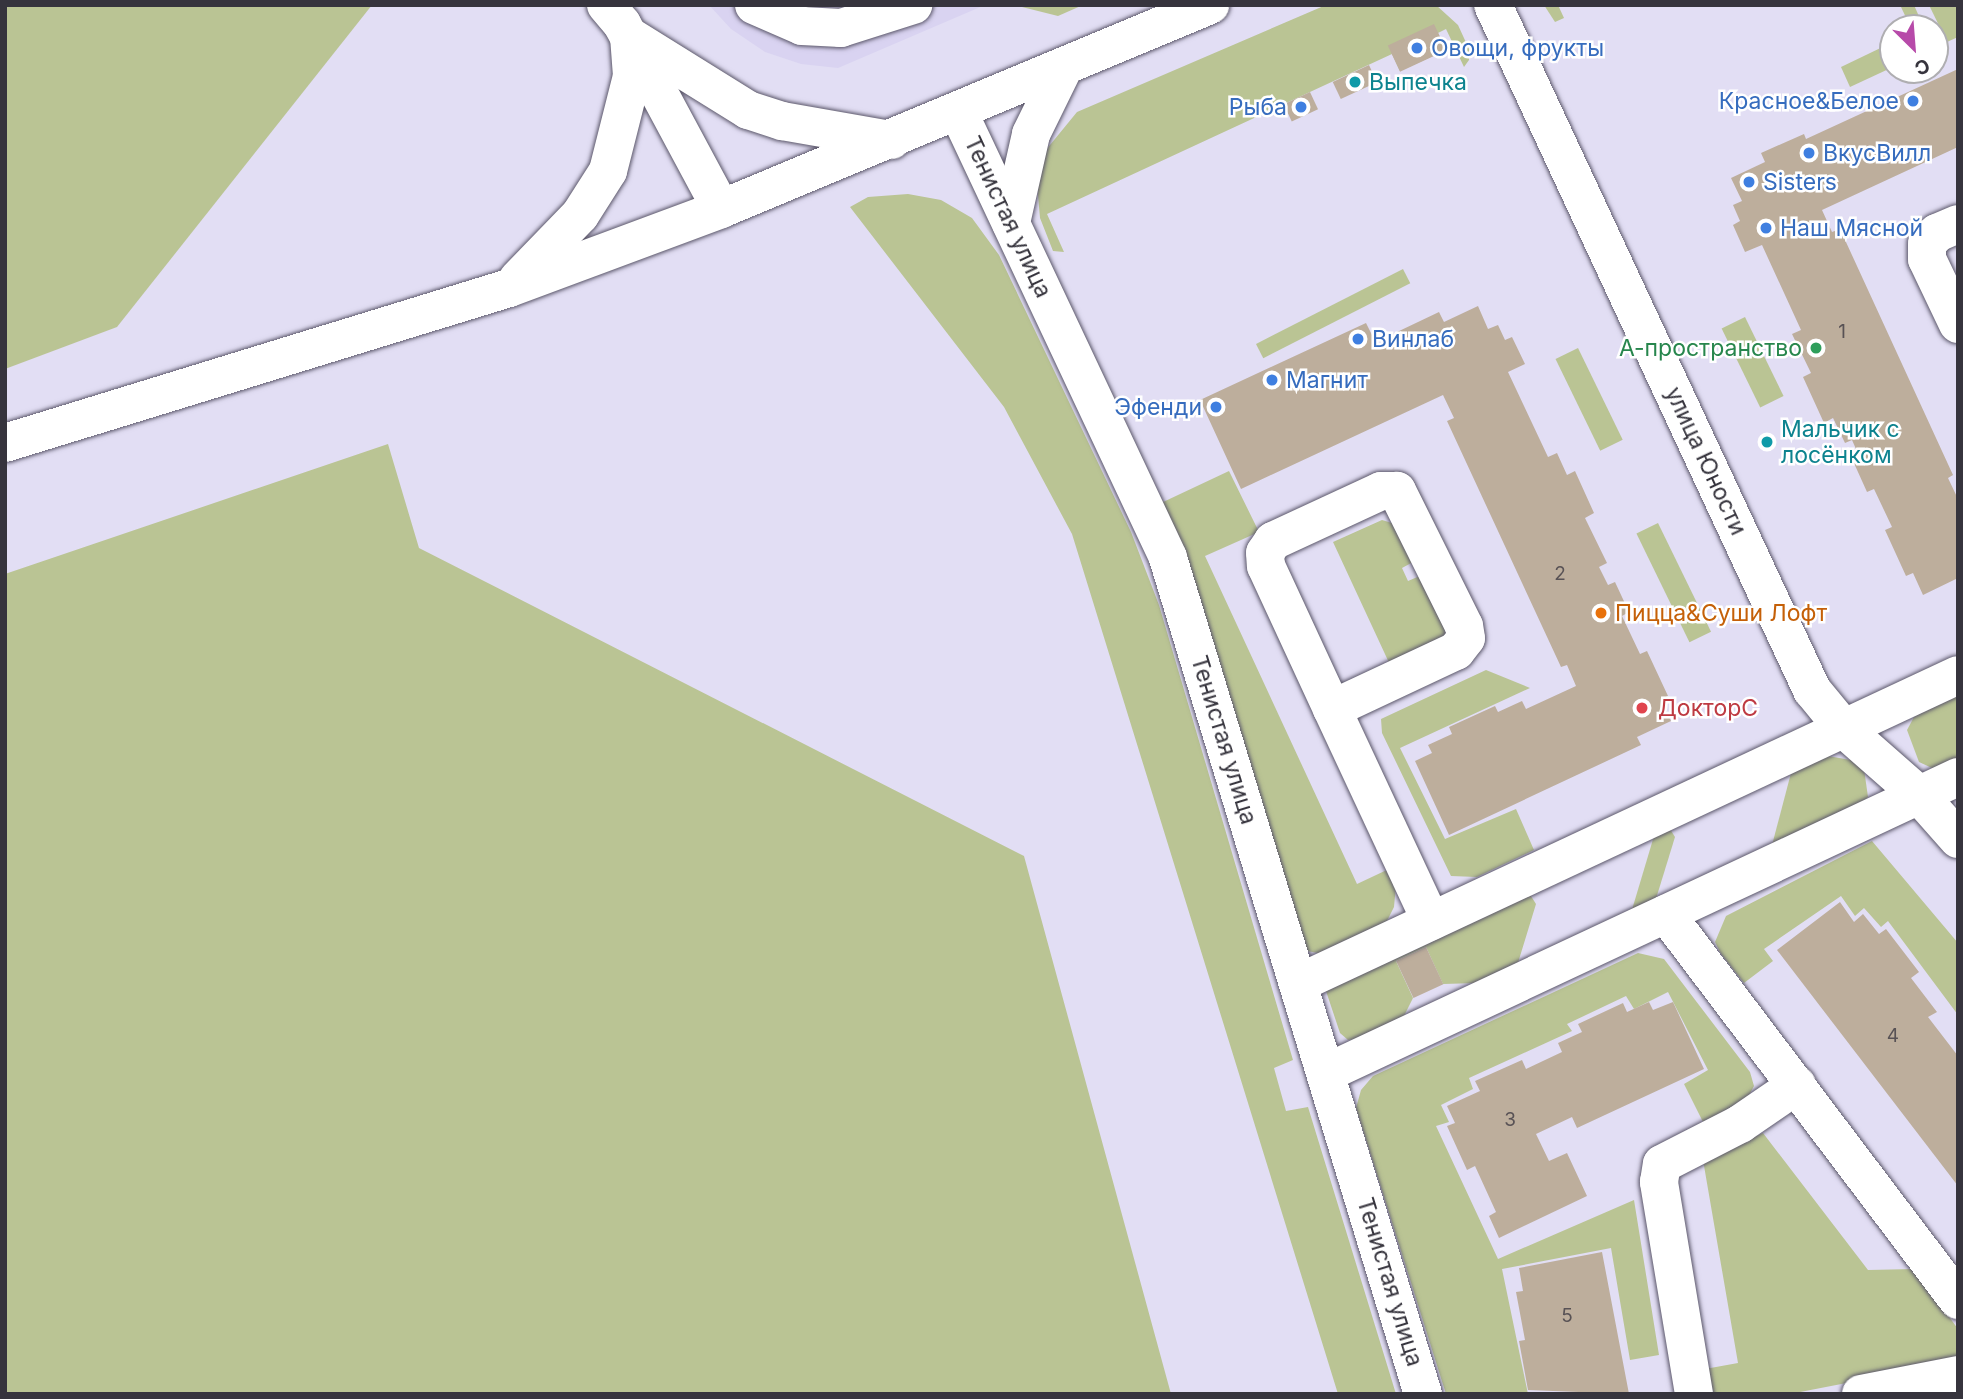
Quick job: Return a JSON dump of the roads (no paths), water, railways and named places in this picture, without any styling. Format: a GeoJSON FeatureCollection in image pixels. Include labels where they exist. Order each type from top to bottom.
{"type":"FeatureCollection","features":[{"type":"Feature","properties":{"kind":"street"},"geometry":{"type":"LineString","coordinates":[[606,5],[629,36],[721,209]]}},
{"type":"Feature","properties":{"kind":"street"},"geometry":{"type":"LineString","coordinates":[[754,5],[802,26],[841,28],[913,5]]}},
{"type":"Feature","properties":{"kind":"street"},"geometry":{"type":"LineString","coordinates":[[5,443],[509,288],[721,209],[1210,5]]}},
{"type":"Feature","properties":{"kind":"street","name":"улица Юности"},"geometry":{"type":"LineString","coordinates":[[1493,5],[1812,690],[1844,729],[1919,796],[1958,839]]}},
{"type":"Feature","properties":{"kind":"street"},"geometry":{"type":"LineString","coordinates":[[629,36],[748,110],[782,121],[891,140]]}},
{"type":"Feature","properties":{"kind":"street"},"geometry":{"type":"LineString","coordinates":[[509,288],[580,215],[608,171],[632,76],[629,36]]}},
{"type":"Feature","properties":{"kind":"street"},"geometry":{"type":"LineString","coordinates":[[1011,223],[1031,134],[1064,67]]}},
{"type":"Feature","properties":{"kind":"street","name":"Тенистая улица"},"geometry":{"type":"LineString","coordinates":[[958,111],[1168,558],[1423,1394]]}},
{"type":"Feature","properties":{"kind":"street"},"geometry":{"type":"LineString","coordinates":[[1958,223],[1937,233],[1927,244],[1927,259],[1958,324]]}},
{"type":"Feature","properties":{"kind":"street"},"geometry":{"type":"LineString","coordinates":[[1332,709],[1456,651],[1466,638],[1406,502],[1397,491],[1381,491],[1273,541],[1265,553],[1266,566],[1332,709],[1431,921]]}},
{"type":"Feature","properties":{"kind":"street"},"geometry":{"type":"LineString","coordinates":[[1299,983],[1958,676]]}},
{"type":"Feature","properties":{"kind":"street"},"geometry":{"type":"LineString","coordinates":[[1326,1073],[1958,777]]}},
{"type":"Feature","properties":{"kind":"street"},"geometry":{"type":"LineString","coordinates":[[1666,914],[1958,1300]]}},
{"type":"Feature","properties":{"kind":"street"},"geometry":{"type":"LineString","coordinates":[[1694,1394],[1659,1182],[1662,1164],[1740,1124],[1797,1085]]}},
{"type":"Feature","properties":{"kind":"street"},"geometry":{"type":"LineString","coordinates":[[1861,1394],[1958,1375]]}},
{"type":"Feature","properties":{"kind":"place","name":"Овощи, фрукты"},"geometry":{"type":"Point","coordinates":[1417,48]}},
{"type":"Feature","properties":{"kind":"place","name":"Выпечка"},"geometry":{"type":"Point","coordinates":[1355,82]}},
{"type":"Feature","properties":{"kind":"place","name":"Красное&Белое"},"geometry":{"type":"Point","coordinates":[1913,101]}},
{"type":"Feature","properties":{"kind":"place","name":"Рыба"},"geometry":{"type":"Point","coordinates":[1301,107]}},
{"type":"Feature","properties":{"kind":"place","name":"ВкусВилл"},"geometry":{"type":"Point","coordinates":[1809,153]}},
{"type":"Feature","properties":{"kind":"place","name":"Sisters"},"geometry":{"type":"Point","coordinates":[1749,182]}},
{"type":"Feature","properties":{"kind":"place","name":"Наш Мясной"},"geometry":{"type":"Point","coordinates":[1766,228]}},
{"type":"Feature","properties":{"kind":"place","name":"Винлаб"},"geometry":{"type":"Point","coordinates":[1358,339]}},
{"type":"Feature","properties":{"kind":"place","name":"А-пространство"},"geometry":{"type":"Point","coordinates":[1816,348]}},
{"type":"Feature","properties":{"kind":"place","name":"Магнит"},"geometry":{"type":"Point","coordinates":[1272,380]}},
{"type":"Feature","properties":{"kind":"place","name":"Эфенди"},"geometry":{"type":"Point","coordinates":[1216,407]}},
{"type":"Feature","properties":{"kind":"place","name":"Мальчик с лосёнком"},"geometry":{"type":"Point","coordinates":[1767,442]}},
{"type":"Feature","properties":{"kind":"place","name":"Пицца&Суши Лофт"},"geometry":{"type":"Point","coordinates":[1601,613]}},
{"type":"Feature","properties":{"kind":"place","name":"ДокторС"},"geometry":{"type":"Point","coordinates":[1642,708]}}]}
